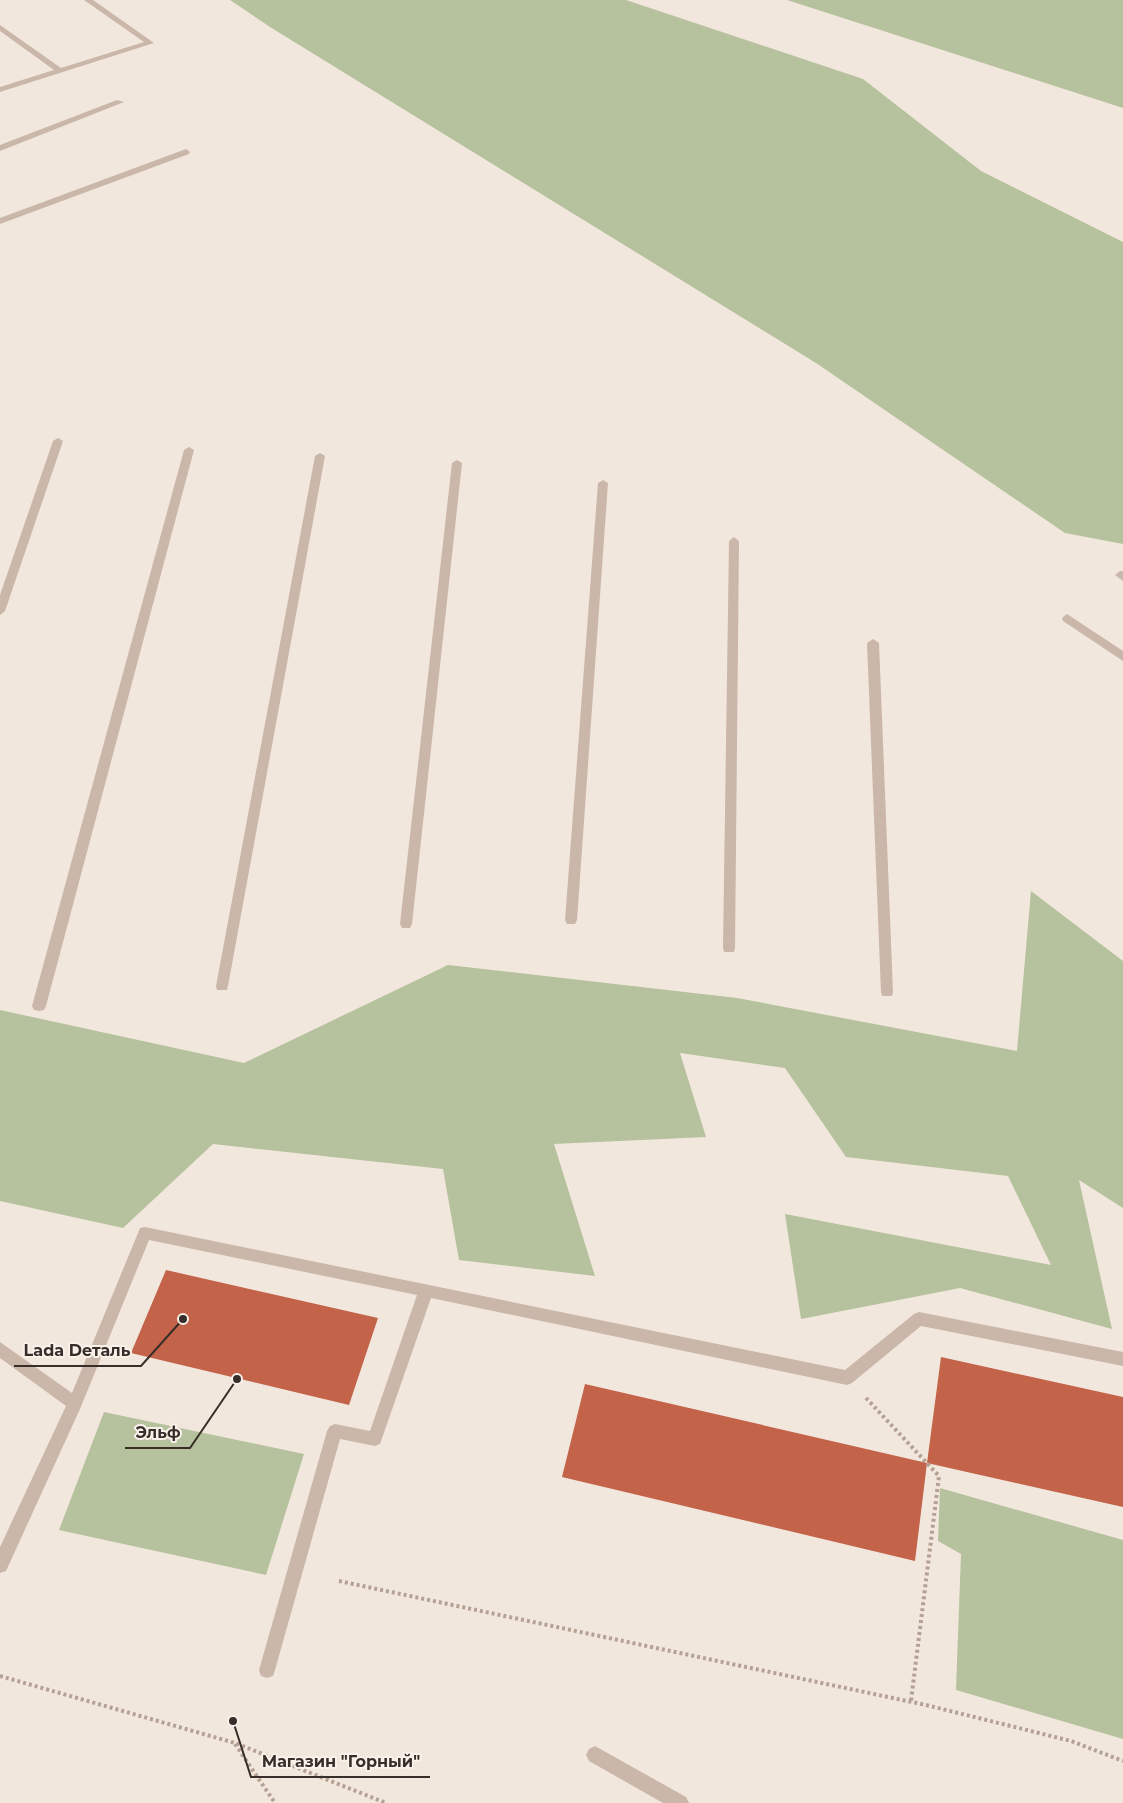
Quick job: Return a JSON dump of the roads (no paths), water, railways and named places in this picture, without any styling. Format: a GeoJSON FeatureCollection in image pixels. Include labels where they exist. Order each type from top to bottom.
{"type":"FeatureCollection","features":[{"type":"Feature","properties":{"kind":"street"},"geometry":{"type":"LineString","coordinates":[[0,90],[150,44],[88,0]]}},
{"type":"Feature","properties":{"kind":"street"},"geometry":{"type":"LineString","coordinates":[[0,28],[60,71]]}},
{"type":"Feature","properties":{"kind":"street"},"geometry":{"type":"LineString","coordinates":[[0,148],[120,102]]}},
{"type":"Feature","properties":{"kind":"street"},"geometry":{"type":"LineString","coordinates":[[0,221],[186,152]]}},
{"type":"Feature","properties":{"kind":"street"},"geometry":{"type":"LineString","coordinates":[[0,611],[58,441]]}},
{"type":"Feature","properties":{"kind":"street"},"geometry":{"type":"LineString","coordinates":[[39,1006],[189,450]]}},
{"type":"Feature","properties":{"kind":"street"},"geometry":{"type":"LineString","coordinates":[[222,986],[320,456]]}},
{"type":"Feature","properties":{"kind":"street"},"geometry":{"type":"LineString","coordinates":[[406,924],[456,462]]}},
{"type":"Feature","properties":{"kind":"street"},"geometry":{"type":"LineString","coordinates":[[571,920],[603,483]]}},
{"type":"Feature","properties":{"kind":"street"},"geometry":{"type":"LineString","coordinates":[[729,948],[734,541]]}},
{"type":"Feature","properties":{"kind":"street"},"geometry":{"type":"LineString","coordinates":[[1067,618],[1123,657]]}},
{"type":"Feature","properties":{"kind":"street"},"geometry":{"type":"LineString","coordinates":[[873,643],[887,992]]}},
{"type":"Feature","properties":{"kind":"street"},"geometry":{"type":"LineString","coordinates":[[0,1564],[75,1404],[145,1233],[847,1378],[919,1319],[1123,1359]]}},
{"type":"Feature","properties":{"kind":"street"},"geometry":{"type":"LineString","coordinates":[[267,1670],[335,1432],[375,1439],[426,1290]]}},
{"type":"Feature","properties":{"kind":"street"},"geometry":{"type":"LineString","coordinates":[[0,1349],[75,1404]]}},
{"type":"Feature","properties":{"kind":"street"},"geometry":{"type":"LineString","coordinates":[[595,1755],[680,1803]]}},
{"type":"Feature","properties":{"kind":"place","name":"Lada Dеталь"},"geometry":{"type":"Point","coordinates":[183,1319]}},
{"type":"Feature","properties":{"kind":"place","name":"Эльф"},"geometry":{"type":"Point","coordinates":[237,1379]}},
{"type":"Feature","properties":{"kind":"place","name":"Магазин \"Горный\""},"geometry":{"type":"Point","coordinates":[233,1721]}}]}
